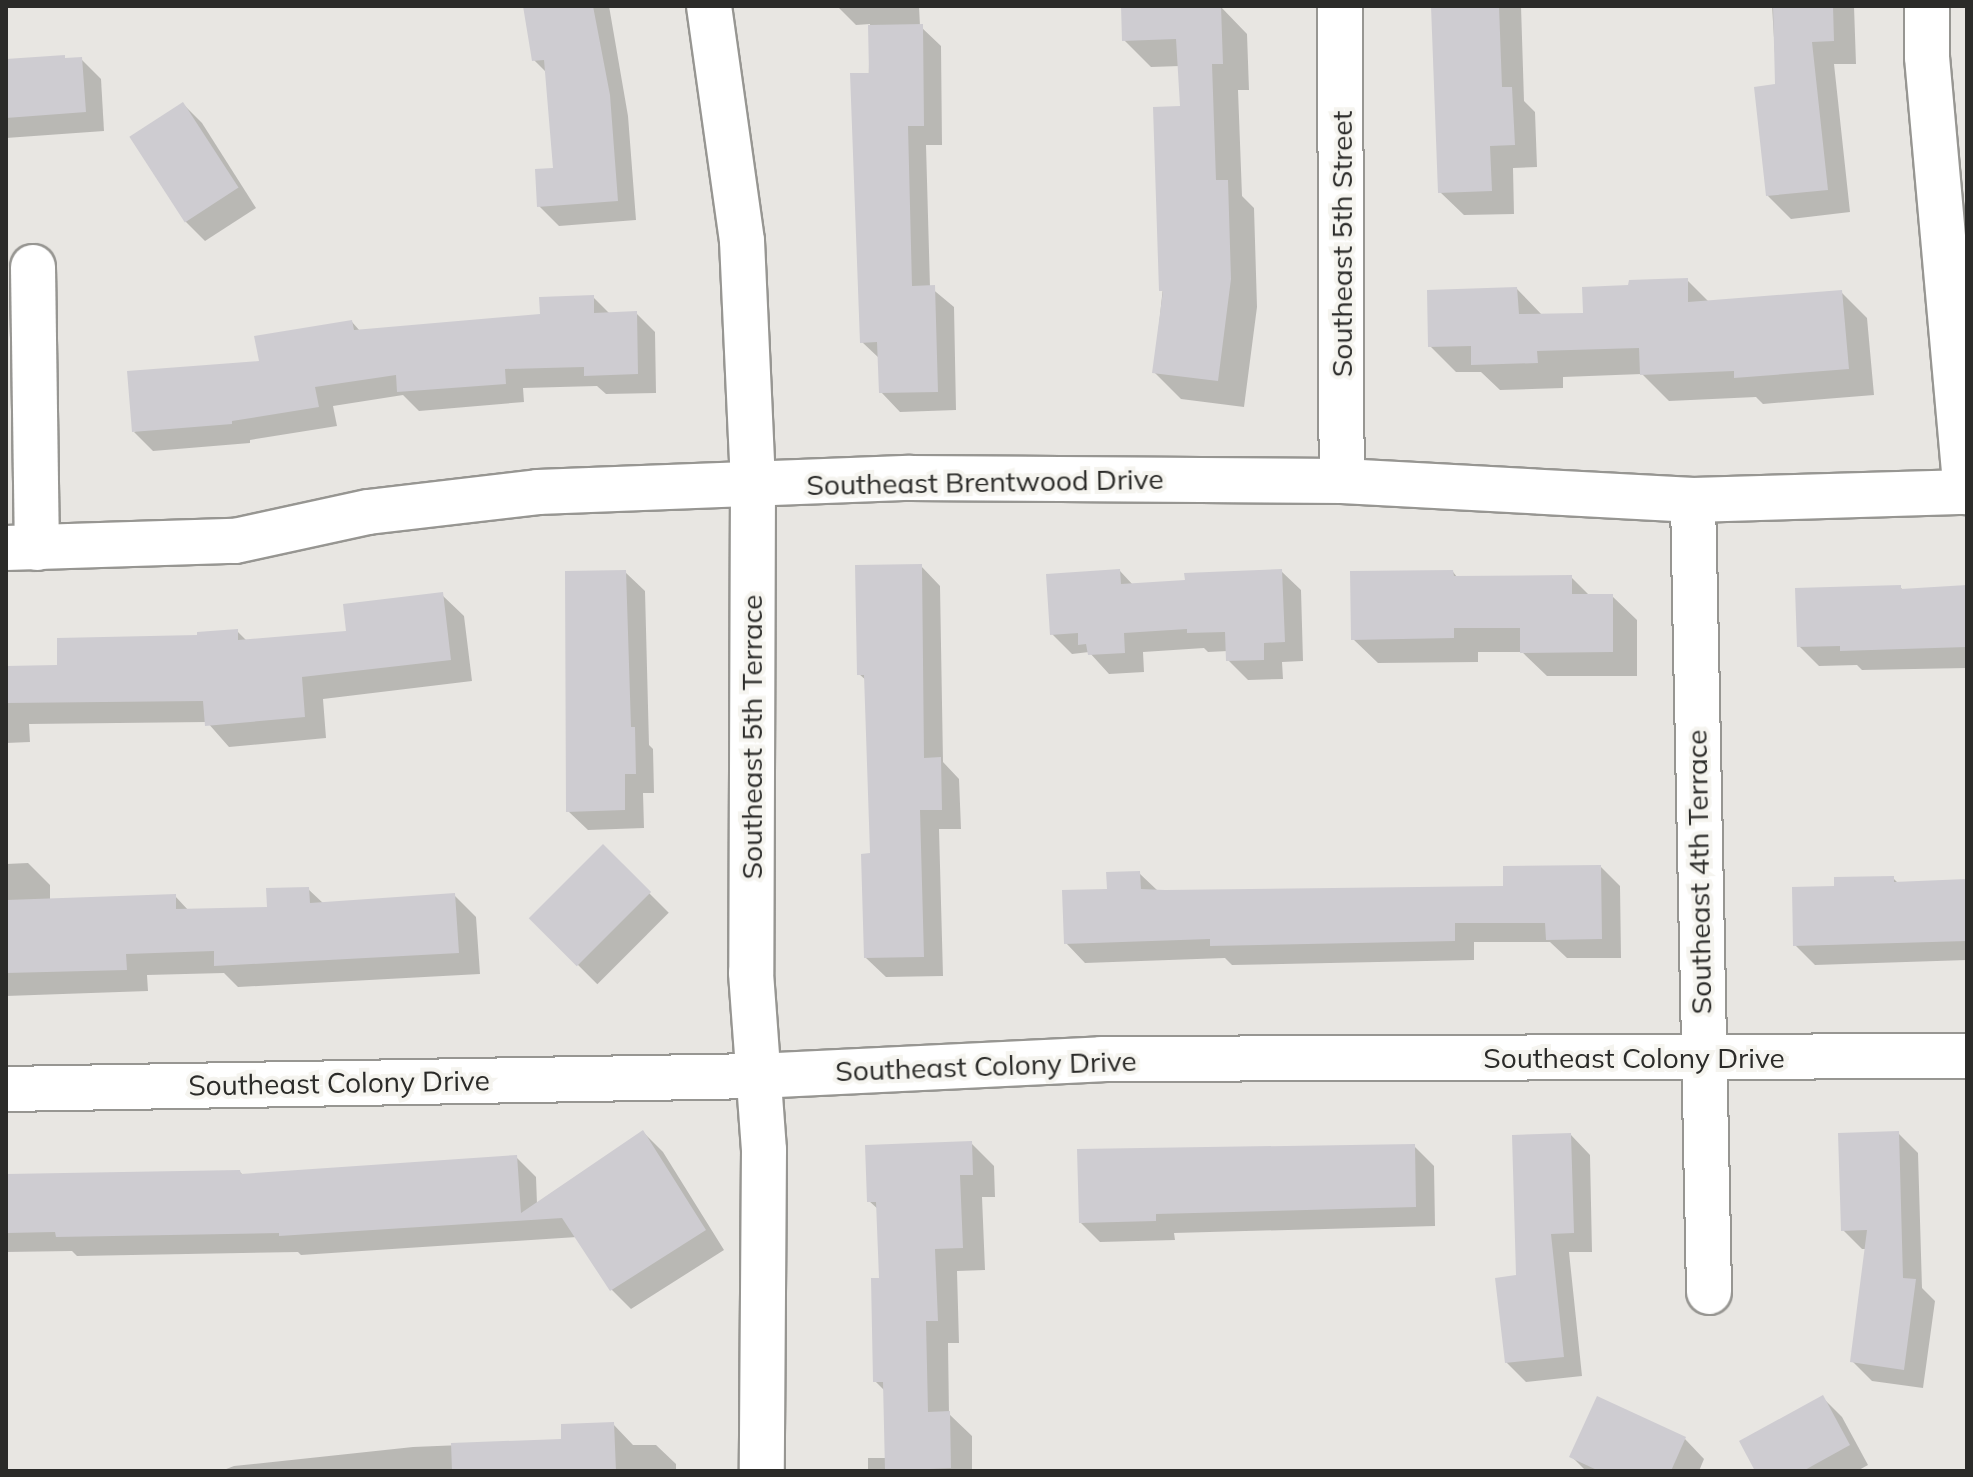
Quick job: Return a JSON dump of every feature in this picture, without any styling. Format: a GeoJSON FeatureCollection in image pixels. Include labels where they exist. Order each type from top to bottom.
{"type":"FeatureCollection","features":[{"type":"Feature","properties":{"kind":"street","name":"Southeast 5th Terrace"},"geometry":{"type":"LineString","coordinates":[[709,6],[742,241],[753,485],[751,973],[764,1150],[762,1471]]}},
{"type":"Feature","properties":{"kind":"street","name":"Southeast 5th Street"},"geometry":{"type":"LineString","coordinates":[[1340,6],[1342,481]]}},
{"type":"Feature","properties":{"kind":"street"},"geometry":{"type":"LineString","coordinates":[[1927,6],[1927,57],[1966,492]]}},
{"type":"Feature","properties":{"kind":"street"},"geometry":{"type":"LineString","coordinates":[[21,548],[33,267]]}},
{"type":"Feature","properties":{"kind":"street","name":"Southeast Brentwood Drive"},"geometry":{"type":"LineString","coordinates":[[21,548],[235,541],[368,512],[538,492],[910,478],[1342,481],[1693,500],[1966,492]]}},
{"type":"Feature","properties":{"kind":"street","name":"Southeast 4th Terrace"},"geometry":{"type":"LineString","coordinates":[[1693,500],[1709,1292]]}},
{"type":"Feature","properties":{"kind":"street","name":"Southeast Colony Drive"},"geometry":{"type":"LineString","coordinates":[[6,1089],[758,1076],[1101,1059],[1967,1056]]}},
{"type":"Feature","properties":{"kind":"building"},"geometry":{"type":"Polygon","coordinates":[[[523,6],[593,6],[610,95],[618,201],[537,207],[535,169],[553,168],[544,60],[532,61],[523,6]]]}},
{"type":"Feature","properties":{"kind":"building"},"geometry":{"type":"Polygon","coordinates":[[[1121,6],[1221,6],[1223,64],[1212,64],[1216,180],[1228,180],[1231,279],[1218,381],[1152,373],[1163,291],[1159,291],[1153,107],[1180,106],[1176,39],[1122,41],[1121,6]]]}},
{"type":"Feature","properties":{"kind":"building"},"geometry":{"type":"Polygon","coordinates":[[[1431,6],[1499,6],[1502,87],[1512,87],[1515,145],[1490,146],[1492,191],[1438,193],[1431,6]]]}},
{"type":"Feature","properties":{"kind":"building"},"geometry":{"type":"Polygon","coordinates":[[[1773,6],[1833,6],[1834,41],[1812,42],[1828,190],[1766,196],[1754,87],[1775,84],[1773,6]]]}},
{"type":"Feature","properties":{"kind":"building"},"geometry":{"type":"Polygon","coordinates":[[[923,24],[924,126],[908,126],[912,286],[935,285],[938,392],[879,393],[877,342],[860,343],[850,73],[869,73],[868,25],[923,24]]]}},
{"type":"Feature","properties":{"kind":"building"},"geometry":{"type":"Polygon","coordinates":[[[65,55],[65,58],[82,57],[86,112],[6,118],[6,59],[65,55]]]}},
{"type":"Feature","properties":{"kind":"building"},"geometry":{"type":"Polygon","coordinates":[[[183,102],[239,188],[185,222],[129,137],[183,102]]]}},
{"type":"Feature","properties":{"kind":"building"},"geometry":{"type":"Polygon","coordinates":[[[1688,278],[1688,302],[1842,290],[1849,369],[1734,378],[1734,371],[1640,375],[1639,348],[1537,351],[1538,363],[1471,365],[1471,346],[1428,347],[1427,290],[1517,287],[1519,314],[1583,313],[1582,287],[1628,285],[1629,280],[1688,278]]]}},
{"type":"Feature","properties":{"kind":"building"},"geometry":{"type":"Polygon","coordinates":[[[594,295],[594,313],[637,311],[638,374],[584,376],[584,367],[505,369],[506,384],[397,392],[396,375],[315,387],[319,407],[232,421],[232,424],[132,432],[127,371],[259,361],[254,336],[352,320],[354,330],[540,314],[539,297],[594,295]]]}},
{"type":"Feature","properties":{"kind":"building"},"geometry":{"type":"Polygon","coordinates":[[[922,564],[924,758],[941,757],[942,810],[920,810],[924,957],[864,958],[861,854],[870,853],[864,675],[857,675],[855,565],[922,564]]]}},
{"type":"Feature","properties":{"kind":"building"},"geometry":{"type":"Polygon","coordinates":[[[1120,569],[1121,584],[1185,580],[1184,573],[1282,569],[1285,642],[1264,643],[1264,660],[1226,661],[1225,632],[1187,633],[1187,629],[1124,633],[1125,653],[1088,655],[1086,644],[1078,645],[1078,633],[1050,635],[1046,574],[1120,569]]]}},
{"type":"Feature","properties":{"kind":"building"},"geometry":{"type":"Polygon","coordinates":[[[626,570],[631,727],[635,727],[636,774],[625,774],[625,810],[566,812],[565,571],[626,570]]]}},
{"type":"Feature","properties":{"kind":"building"},"geometry":{"type":"Polygon","coordinates":[[[1453,570],[1454,576],[1572,575],[1572,594],[1613,594],[1613,652],[1520,653],[1520,628],[1454,628],[1454,638],[1351,640],[1350,571],[1453,570]]]}},
{"type":"Feature","properties":{"kind":"building"},"geometry":{"type":"Polygon","coordinates":[[[1901,585],[1901,589],[1967,585],[1967,647],[1840,651],[1840,646],[1797,647],[1795,588],[1901,585]]]}},
{"type":"Feature","properties":{"kind":"building"},"geometry":{"type":"Polygon","coordinates":[[[443,592],[451,660],[302,677],[305,717],[205,726],[203,701],[6,703],[6,666],[57,665],[57,638],[197,635],[197,632],[238,629],[238,640],[346,631],[343,604],[443,592]]]}},
{"type":"Feature","properties":{"kind":"building"},"geometry":{"type":"Polygon","coordinates":[[[603,844],[651,892],[577,966],[529,918],[603,844]]]}},
{"type":"Feature","properties":{"kind":"building"},"geometry":{"type":"Polygon","coordinates":[[[1601,865],[1602,939],[1546,940],[1545,923],[1455,923],[1455,941],[1210,946],[1210,939],[1064,944],[1062,890],[1107,889],[1106,872],[1140,871],[1141,889],[1165,890],[1503,886],[1503,866],[1601,865]]]}},
{"type":"Feature","properties":{"kind":"building"},"geometry":{"type":"Polygon","coordinates":[[[1894,876],[1894,882],[1967,879],[1967,941],[1793,946],[1792,887],[1834,886],[1834,877],[1894,876]]]}},
{"type":"Feature","properties":{"kind":"building"},"geometry":{"type":"Polygon","coordinates":[[[309,887],[310,903],[455,893],[459,953],[214,966],[214,951],[126,954],[127,970],[6,973],[6,900],[176,894],[176,909],[267,907],[266,888],[309,887]]]}},
{"type":"Feature","properties":{"kind":"building"},"geometry":{"type":"Polygon","coordinates":[[[643,1130],[706,1230],[610,1291],[562,1218],[279,1236],[279,1233],[56,1237],[55,1232],[7,1233],[6,1174],[240,1170],[241,1174],[517,1155],[521,1213],[643,1130]]]}},
{"type":"Feature","properties":{"kind":"building"},"geometry":{"type":"Polygon","coordinates":[[[1899,1131],[1903,1278],[1916,1279],[1904,1370],[1850,1362],[1867,1230],[1841,1231],[1838,1133],[1899,1131]]]}},
{"type":"Feature","properties":{"kind":"building"},"geometry":{"type":"Polygon","coordinates":[[[1571,1133],[1574,1233],[1551,1234],[1564,1357],[1505,1363],[1495,1278],[1516,1275],[1512,1135],[1571,1133]]]}},
{"type":"Feature","properties":{"kind":"building"},"geometry":{"type":"Polygon","coordinates":[[[972,1141],[973,1175],[960,1175],[963,1248],[935,1249],[938,1321],[926,1321],[928,1412],[950,1411],[951,1468],[885,1471],[883,1382],[873,1382],[871,1278],[879,1278],[876,1202],[867,1202],[865,1145],[972,1141]]]}},
{"type":"Feature","properties":{"kind":"building"},"geometry":{"type":"Polygon","coordinates":[[[1415,1144],[1416,1207],[1156,1214],[1156,1221],[1079,1223],[1077,1149],[1415,1144]]]}},
{"type":"Feature","properties":{"kind":"building"},"geometry":{"type":"Polygon","coordinates":[[[1823,1395],[1850,1445],[1803,1471],[1755,1471],[1739,1441],[1823,1395]]]}},
{"type":"Feature","properties":{"kind":"building"},"geometry":{"type":"Polygon","coordinates":[[[1597,1396],[1686,1437],[1671,1471],[1599,1471],[1569,1457],[1597,1396]]]}},
{"type":"Feature","properties":{"kind":"building"},"geometry":{"type":"Polygon","coordinates":[[[614,1422],[616,1471],[452,1471],[451,1443],[561,1439],[561,1424],[614,1422]]]}}]}
